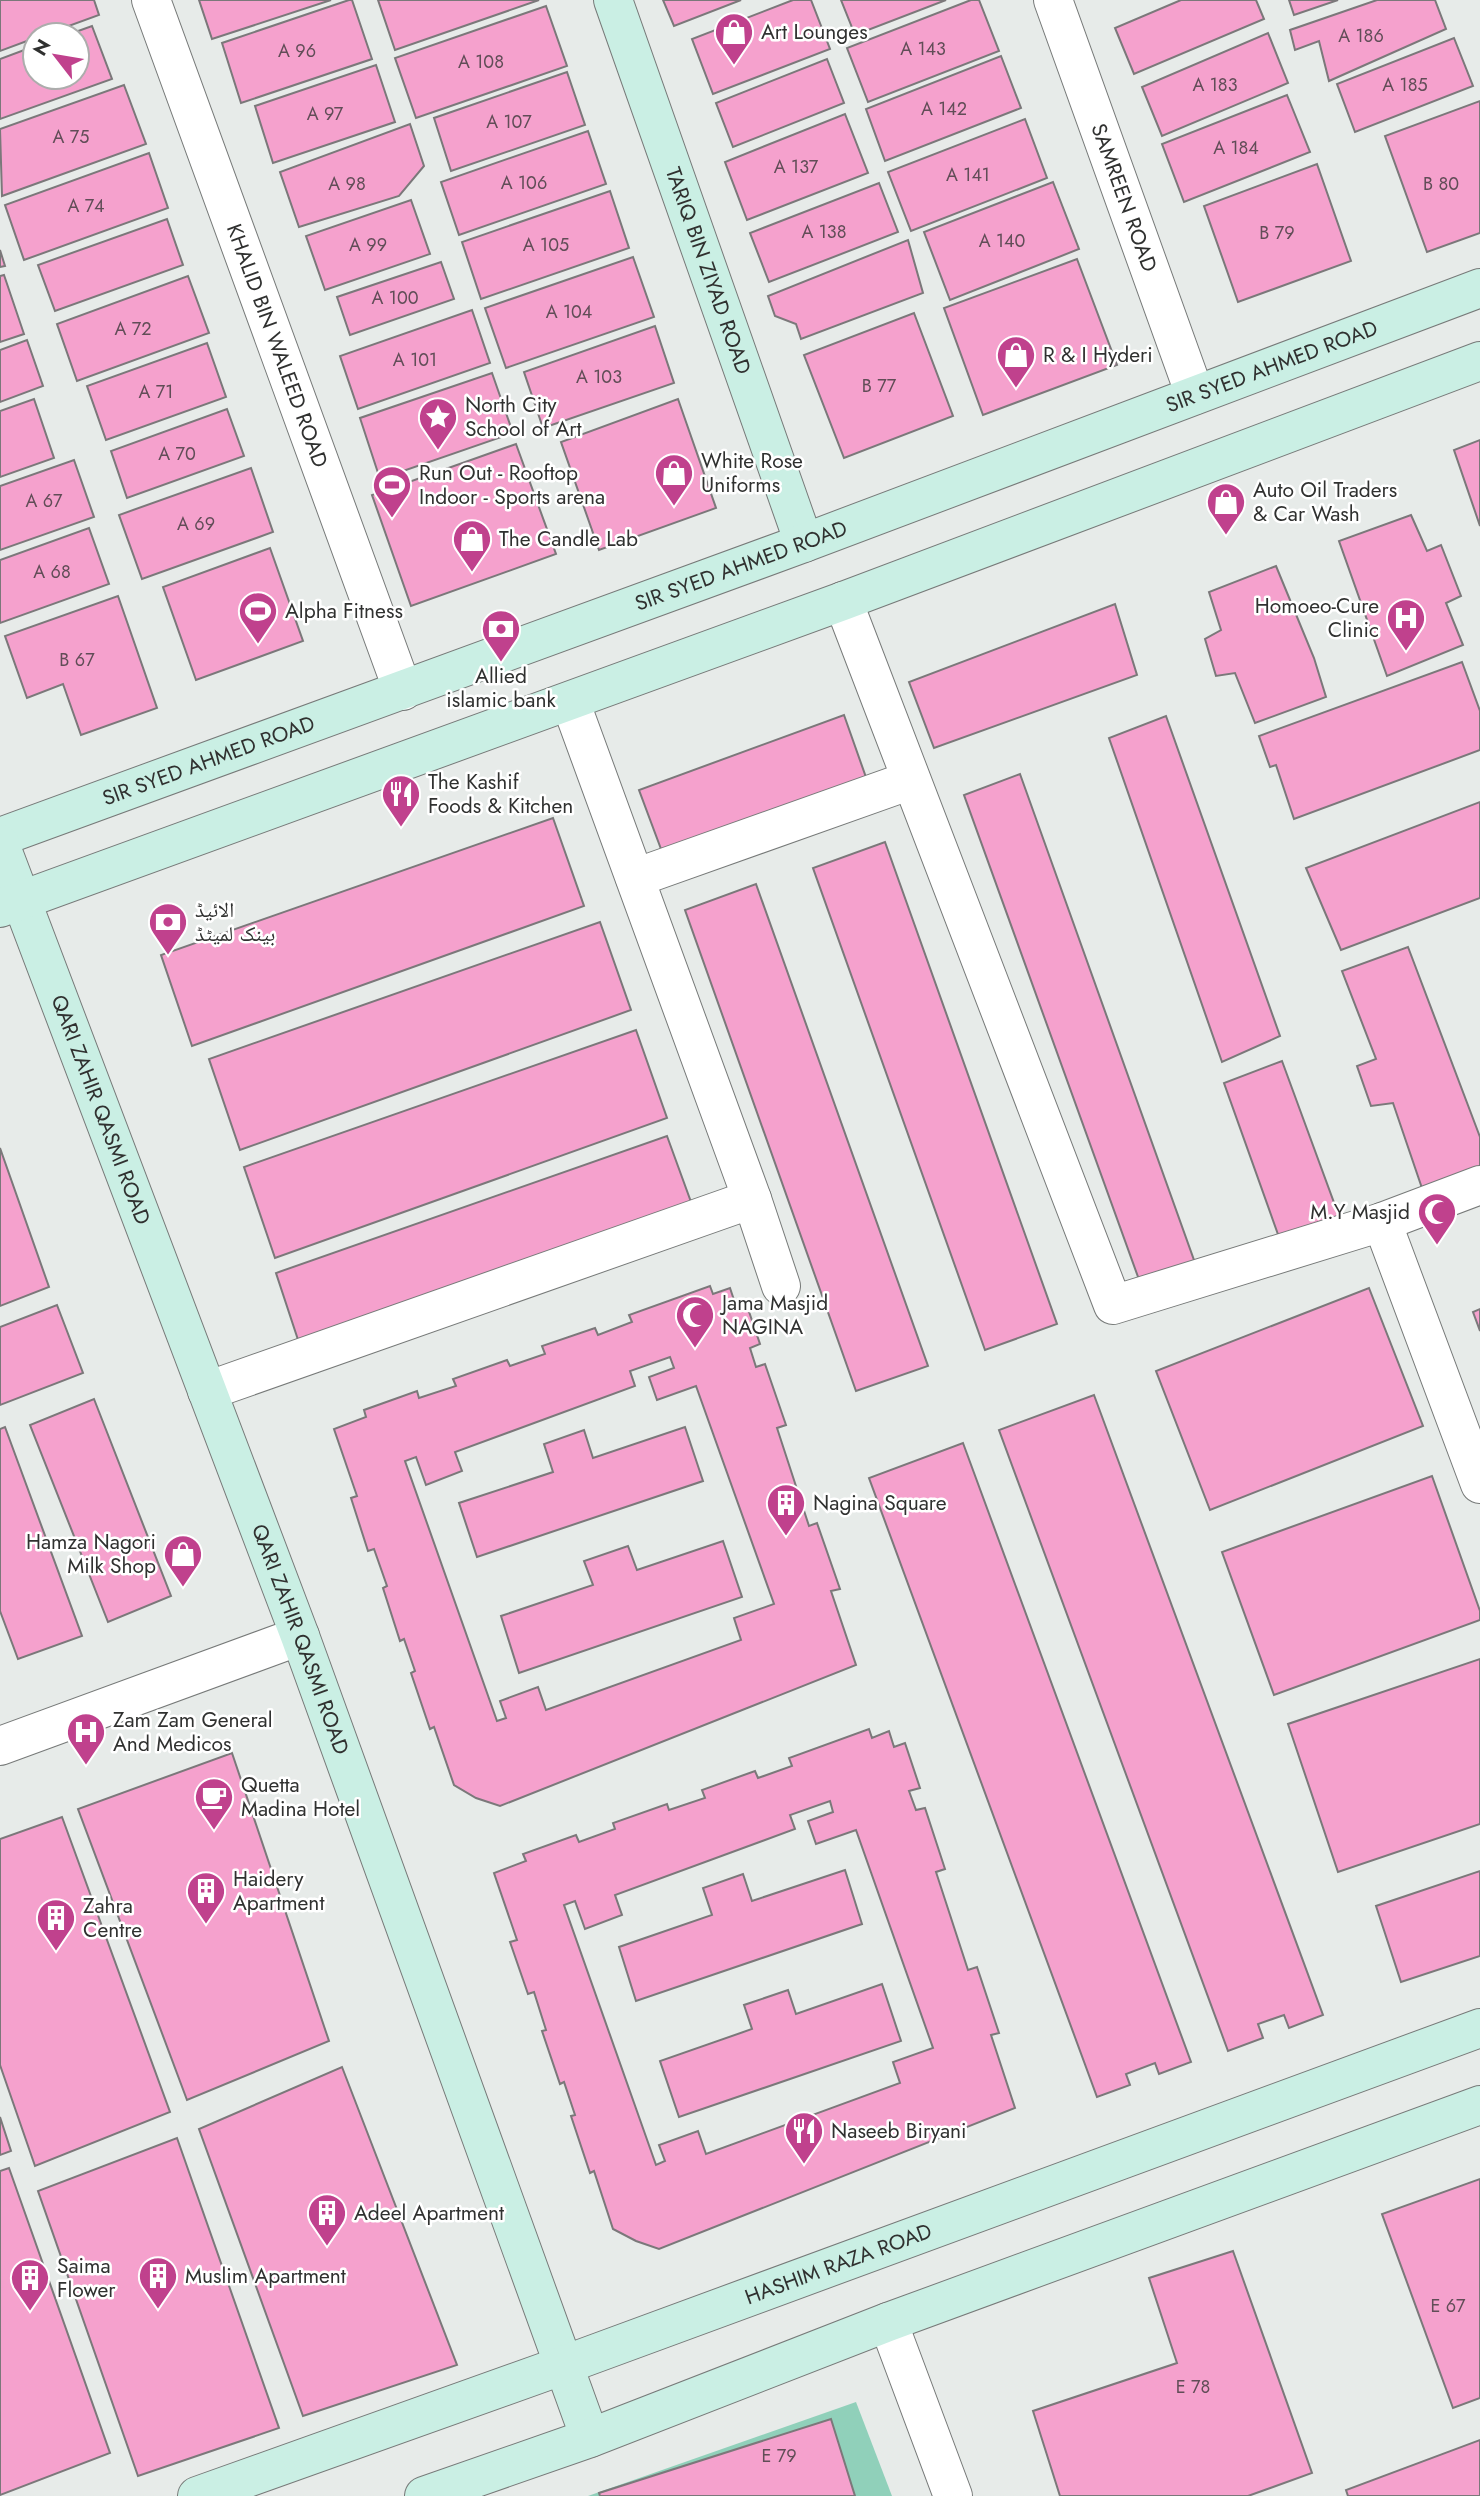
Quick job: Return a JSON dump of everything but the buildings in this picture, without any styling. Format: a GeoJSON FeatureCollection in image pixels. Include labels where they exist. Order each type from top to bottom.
{"type":"FeatureCollection","features":[{"type":"Feature","properties":{"kind":"street","name":"KHALID BIN WALEED ROAD"},"geometry":{"type":"LineString","coordinates":[[150,0],[403,691]]}},
{"type":"Feature","properties":{"kind":"street","name":"TARIQ BIN ZIYAD ROAD"},"geometry":{"type":"LineString","coordinates":[[613,0],[804,543]]}},
{"type":"Feature","properties":{"kind":"street","name":"SAMREEN ROAD"},"geometry":{"type":"LineString","coordinates":[[1054,0],[1195,395]]}},
{"type":"Feature","properties":{"kind":"street","name":"SIR SYED AHMED ROAD"},"geometry":{"type":"LineString","coordinates":[[0,837],[804,543],[1480,288]]}},
{"type":"Feature","properties":{"kind":"street"},"geometry":{"type":"LineString","coordinates":[[10,904],[843,601],[1480,360]]}},
{"type":"Feature","properties":{"kind":"street"},"geometry":{"type":"LineString","coordinates":[[843,601],[1113,1305],[1382,1222],[1480,1185]]}},
{"type":"Feature","properties":{"kind":"street"},"geometry":{"type":"LineString","coordinates":[[570,701],[752,1199],[781,1286]]}},
{"type":"Feature","properties":{"kind":"street"},"geometry":{"type":"LineString","coordinates":[[635,878],[911,780]]}},
{"type":"Feature","properties":{"kind":"street","name":"QARI ZAHIR QASMI ROAD"},"geometry":{"type":"LineString","coordinates":[[0,844],[10,904],[207,1391],[300,1636],[590,2438]]}},
{"type":"Feature","properties":{"kind":"street"},"geometry":{"type":"LineString","coordinates":[[207,1391],[752,1199]]}},
{"type":"Feature","properties":{"kind":"street"},"geometry":{"type":"LineString","coordinates":[[1382,1222],[1480,1484]]}},
{"type":"Feature","properties":{"kind":"street"},"geometry":{"type":"LineString","coordinates":[[0,1746],[300,1636]]}},
{"type":"Feature","properties":{"kind":"street","name":"HASHIM RAZA ROAD"},"geometry":{"type":"LineString","coordinates":[[197,2496],[564,2365],[1480,2028]]}},
{"type":"Feature","properties":{"kind":"street"},"geometry":{"type":"LineString","coordinates":[[424,2496],[590,2438],[888,2322],[1480,2105]]}},
{"type":"Feature","properties":{"kind":"street"},"geometry":{"type":"LineString","coordinates":[[888,2322],[953,2496]]}},
{"type":"Feature","properties":{"kind":"green space"},"geometry":{"type":"Polygon","coordinates":[[[856,2402],[892,2496],[588,2496],[856,2402]]]}},
{"type":"Feature","properties":{"kind":"place","name":"Art Lounges"},"geometry":{"type":"Point","coordinates":[734,66]}},
{"type":"Feature","properties":{"kind":"place","name":"R & I Hyderi"},"geometry":{"type":"Point","coordinates":[1016,389]}},
{"type":"Feature","properties":{"kind":"place","name":"North City School of Art"},"geometry":{"type":"Point","coordinates":[438,451]}},
{"type":"Feature","properties":{"kind":"place","name":"White Rose Uniforms"},"geometry":{"type":"Point","coordinates":[674,507]}},
{"type":"Feature","properties":{"kind":"place","name":"Run Out - Rooftop Indoor - Sports arena"},"geometry":{"type":"Point","coordinates":[392,519]}},
{"type":"Feature","properties":{"kind":"place","name":"Auto Oil Traders & Car Wash"},"geometry":{"type":"Point","coordinates":[1226,536]}},
{"type":"Feature","properties":{"kind":"place","name":"The Candle Lab"},"geometry":{"type":"Point","coordinates":[472,573]}},
{"type":"Feature","properties":{"kind":"place","name":"Alpha Fitness"},"geometry":{"type":"Point","coordinates":[258,645]}},
{"type":"Feature","properties":{"kind":"place","name":"Homoeo-Cure Clinic"},"geometry":{"type":"Point","coordinates":[1406,652]}},
{"type":"Feature","properties":{"kind":"place","name":"Allied islamic bank"},"geometry":{"type":"Point","coordinates":[501,663]}},
{"type":"Feature","properties":{"kind":"place","name":"The Kashif Foods & Kitchen"},"geometry":{"type":"Point","coordinates":[401,828]}},
{"type":"Feature","properties":{"kind":"place","name":"الائیڈ بینک لمیٹڈ"},"geometry":{"type":"Point","coordinates":[168,956]}},
{"type":"Feature","properties":{"kind":"place","name":"M.Y Masjid"},"geometry":{"type":"Point","coordinates":[1437,1246]}},
{"type":"Feature","properties":{"kind":"place","name":"Jama Masjid NAGINA"},"geometry":{"type":"Point","coordinates":[695,1349]}},
{"type":"Feature","properties":{"kind":"place","name":"Nagina Square"},"geometry":{"type":"Point","coordinates":[786,1537]}},
{"type":"Feature","properties":{"kind":"place","name":"Hamza Nagori Milk Shop"},"geometry":{"type":"Point","coordinates":[183,1588]}},
{"type":"Feature","properties":{"kind":"place","name":"Zam Zam General And Medicos"},"geometry":{"type":"Point","coordinates":[86,1766]}},
{"type":"Feature","properties":{"kind":"place","name":"Quetta Madina Hotel"},"geometry":{"type":"Point","coordinates":[214,1831]}},
{"type":"Feature","properties":{"kind":"place","name":"Haidery Apartment"},"geometry":{"type":"Point","coordinates":[206,1925]}},
{"type":"Feature","properties":{"kind":"place","name":"Zahra Centre"},"geometry":{"type":"Point","coordinates":[56,1952]}},
{"type":"Feature","properties":{"kind":"place","name":"Naseeb Biryani"},"geometry":{"type":"Point","coordinates":[804,2165]}},
{"type":"Feature","properties":{"kind":"place","name":"Adeel Apartment"},"geometry":{"type":"Point","coordinates":[327,2247]}},
{"type":"Feature","properties":{"kind":"place","name":"Muslim Apartment"},"geometry":{"type":"Point","coordinates":[158,2310]}},
{"type":"Feature","properties":{"kind":"place","name":"Saima Flower"},"geometry":{"type":"Point","coordinates":[30,2312]}}]}
